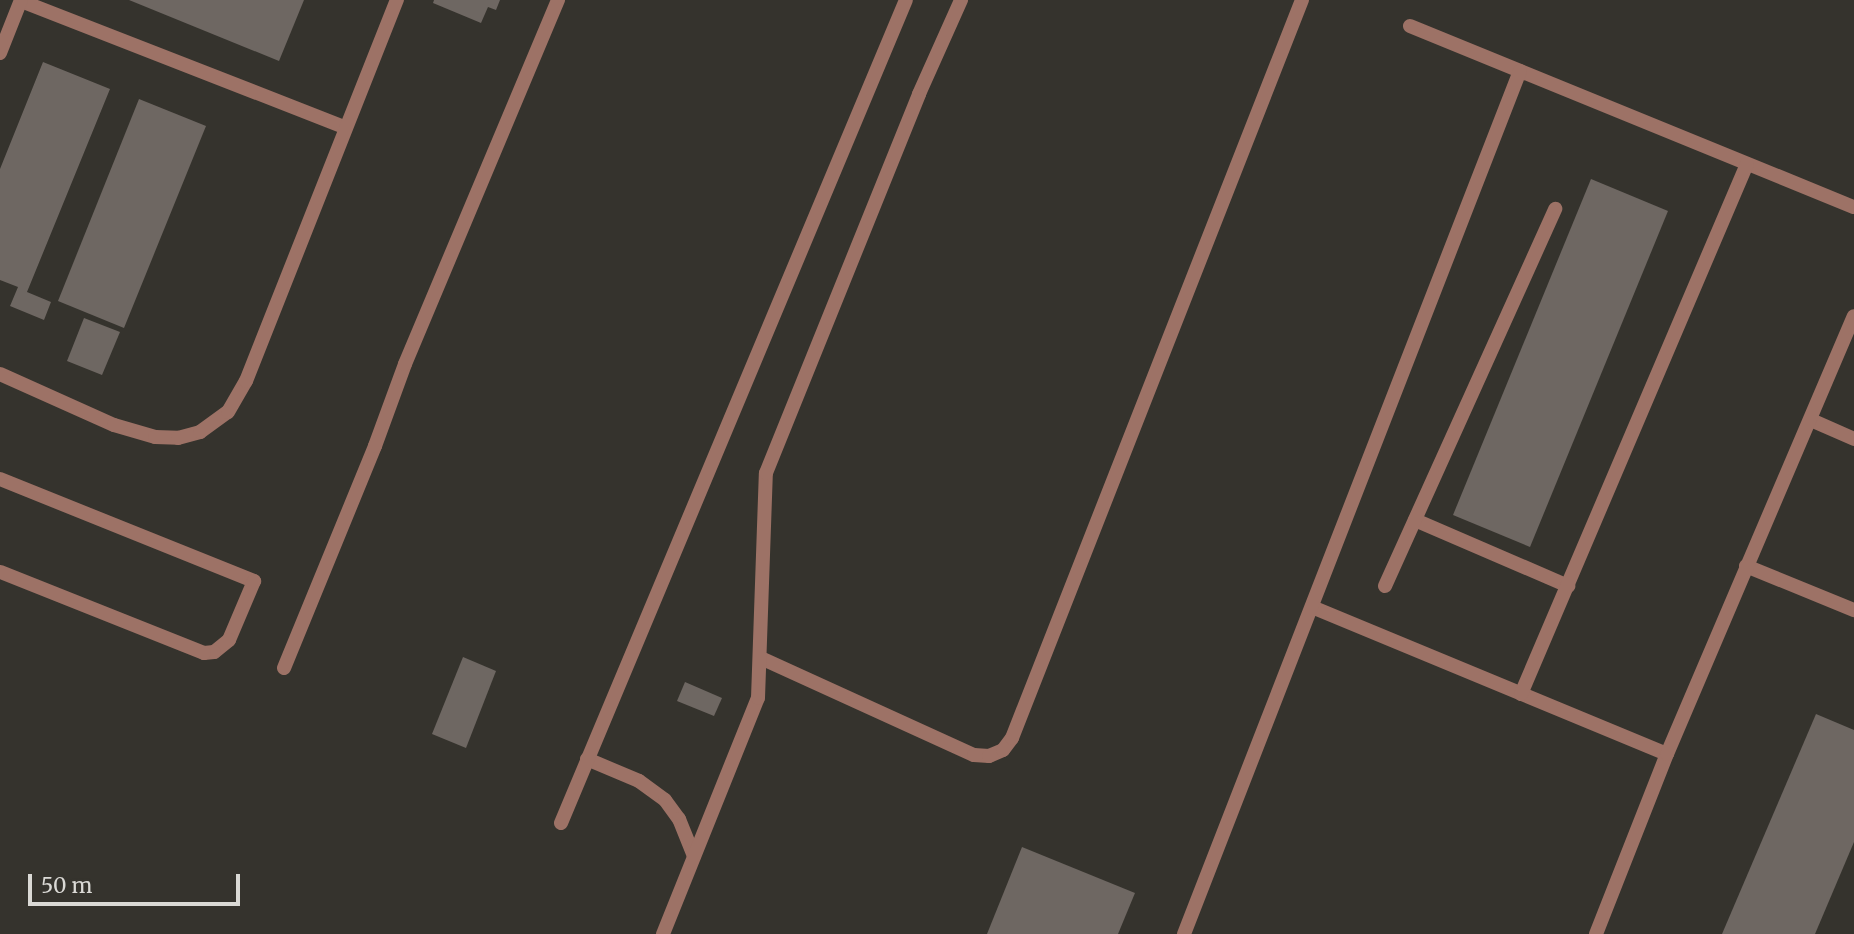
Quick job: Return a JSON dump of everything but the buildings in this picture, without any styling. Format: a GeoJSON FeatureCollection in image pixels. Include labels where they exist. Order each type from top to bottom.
{"type":"FeatureCollection","features":[{"type":"Feature","properties":{"kind":"lane"},"geometry":{"type":"LineString","coordinates":[[0,374],[114,425],[155,437],[178,438],[200,432],[215,423],[238,398],[246,382],[397,0]]}},
{"type":"Feature","properties":{"kind":"lane"},"geometry":{"type":"LineString","coordinates":[[284,668],[375,446],[405,364],[558,0]]}},
{"type":"Feature","properties":{"kind":"lane"},"geometry":{"type":"LineString","coordinates":[[561,823],[906,0]]}},
{"type":"Feature","properties":{"kind":"lane"},"geometry":{"type":"LineString","coordinates":[[663,934],[758,698],[766,473],[919,94],[961,0]]}},
{"type":"Feature","properties":{"kind":"lane"},"geometry":{"type":"LineString","coordinates":[[761,658],[974,755],[989,756],[1003,750],[1012,738],[1302,0]]}},
{"type":"Feature","properties":{"kind":"lane"},"geometry":{"type":"LineString","coordinates":[[0,53],[21,1],[345,127]]}},
{"type":"Feature","properties":{"kind":"lane"},"geometry":{"type":"LineString","coordinates":[[1410,26],[1854,207]]}},
{"type":"Feature","properties":{"kind":"lane"},"geometry":{"type":"LineString","coordinates":[[1184,934],[1520,71]]}},
{"type":"Feature","properties":{"kind":"lane"},"geometry":{"type":"LineString","coordinates":[[1521,694],[1747,164]]}},
{"type":"Feature","properties":{"kind":"lane"},"geometry":{"type":"LineString","coordinates":[[1385,586],[1555,209]]}},
{"type":"Feature","properties":{"kind":"lane"},"geometry":{"type":"LineString","coordinates":[[1596,934],[1667,754],[1854,316]]}},
{"type":"Feature","properties":{"kind":"lane"},"geometry":{"type":"LineString","coordinates":[[1811,420],[1854,439]]}},
{"type":"Feature","properties":{"kind":"lane"},"geometry":{"type":"LineString","coordinates":[[0,479],[254,581],[229,640],[214,652],[204,653],[0,572]]}},
{"type":"Feature","properties":{"kind":"lane"},"geometry":{"type":"LineString","coordinates":[[1415,520],[1568,586]]}},
{"type":"Feature","properties":{"kind":"lane"},"geometry":{"type":"LineString","coordinates":[[1746,566],[1854,610]]}},
{"type":"Feature","properties":{"kind":"lane"},"geometry":{"type":"LineString","coordinates":[[1312,607],[1667,754]]}},
{"type":"Feature","properties":{"kind":"lane"},"geometry":{"type":"LineString","coordinates":[[587,759],[639,781],[665,800],[679,819],[694,856]]}}]}
